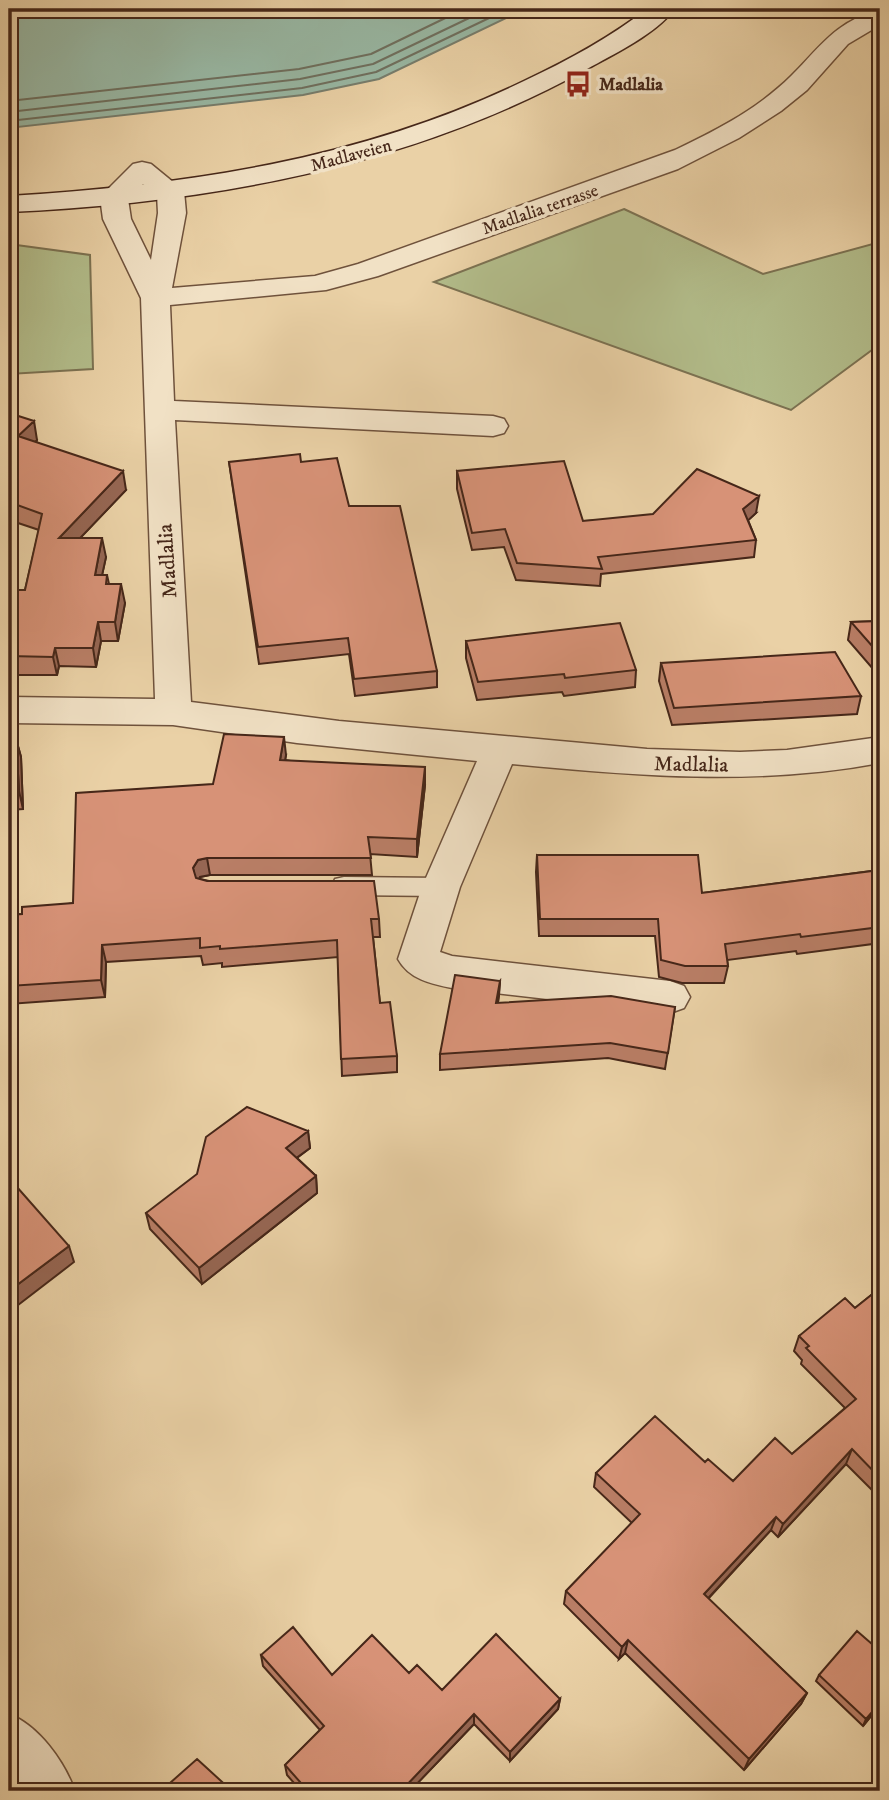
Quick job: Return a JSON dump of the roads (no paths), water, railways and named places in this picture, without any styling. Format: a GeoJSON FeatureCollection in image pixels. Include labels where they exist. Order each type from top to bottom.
{"type":"FeatureCollection","features":[{"type":"Feature","properties":{"kind":"street"},"geometry":{"type":"LineString","coordinates":[[427,106],[561,51],[642,9]]}},
{"type":"Feature","properties":{"kind":"street","name":"Madlaveien"},"geometry":{"type":"LineString","coordinates":[[9,204],[170,191],[294,169],[374,150],[443,128],[497,106],[593,56],[642,26],[662,9]]}},
{"type":"Feature","properties":{"kind":"street","name":"Madlalia terrasse"},"geometry":{"type":"LineString","coordinates":[[155,298],[316,284],[389,262],[669,163],[717,142],[757,116],[787,93],[843,33],[856,24],[880,17]]}},
{"type":"Feature","properties":{"kind":"street","name":"Madlaveien"},"geometry":{"type":"LineString","coordinates":[[360,127],[393,116]]}},
{"type":"Feature","properties":{"kind":"street","name":"Madlaveien"},"geometry":{"type":"LineString","coordinates":[[294,144],[333,134]]}},
{"type":"Feature","properties":{"kind":"street"},"geometry":{"type":"LineString","coordinates":[[9,181],[142,170],[256,151]]}},
{"type":"Feature","properties":{"kind":"street"},"geometry":{"type":"LineString","coordinates":[[142,170],[170,191]]}},
{"type":"Feature","properties":{"kind":"street"},"geometry":{"type":"LineString","coordinates":[[114,197],[142,170]]}},
{"type":"Feature","properties":{"kind":"street","name":"Madlalia"},"geometry":{"type":"LineString","coordinates":[[170,191],[172,213],[164,265],[155,298],[173,660],[173,712]]}},
{"type":"Feature","properties":{"kind":"street","name":"Madlalia"},"geometry":{"type":"LineString","coordinates":[[114,197],[117,219],[155,298]]}},
{"type":"Feature","properties":{"kind":"street"},"geometry":{"type":"LineString","coordinates":[[159,411],[493,426]]}},
{"type":"Feature","properties":{"kind":"street","name":"Madlalia"},"geometry":{"type":"LineString","coordinates":[[9,710],[173,712],[324,734],[694,767],[833,760],[880,750]]}},
{"type":"Feature","properties":{"kind":"street"},"geometry":{"type":"LineString","coordinates":[[500,750],[441,887],[418,959],[436,969],[670,997]]}},
{"type":"Feature","properties":{"kind":"street"},"geometry":{"type":"LineString","coordinates":[[9,1740],[49,1791]]}},
{"type":"Feature","properties":{"kind":"lane"},"geometry":{"type":"LineString","coordinates":[[324,886],[441,887]]}},
{"type":"Feature","properties":{"kind":"water"},"geometry":{"type":"Polygon","coordinates":[[[9,9],[525,9],[379,79],[303,95],[9,128],[9,9]]]}},
{"type":"Feature","properties":{"kind":"place","name":"Madlalia"},"geometry":{"type":"Point","coordinates":[578,84]}}]}
